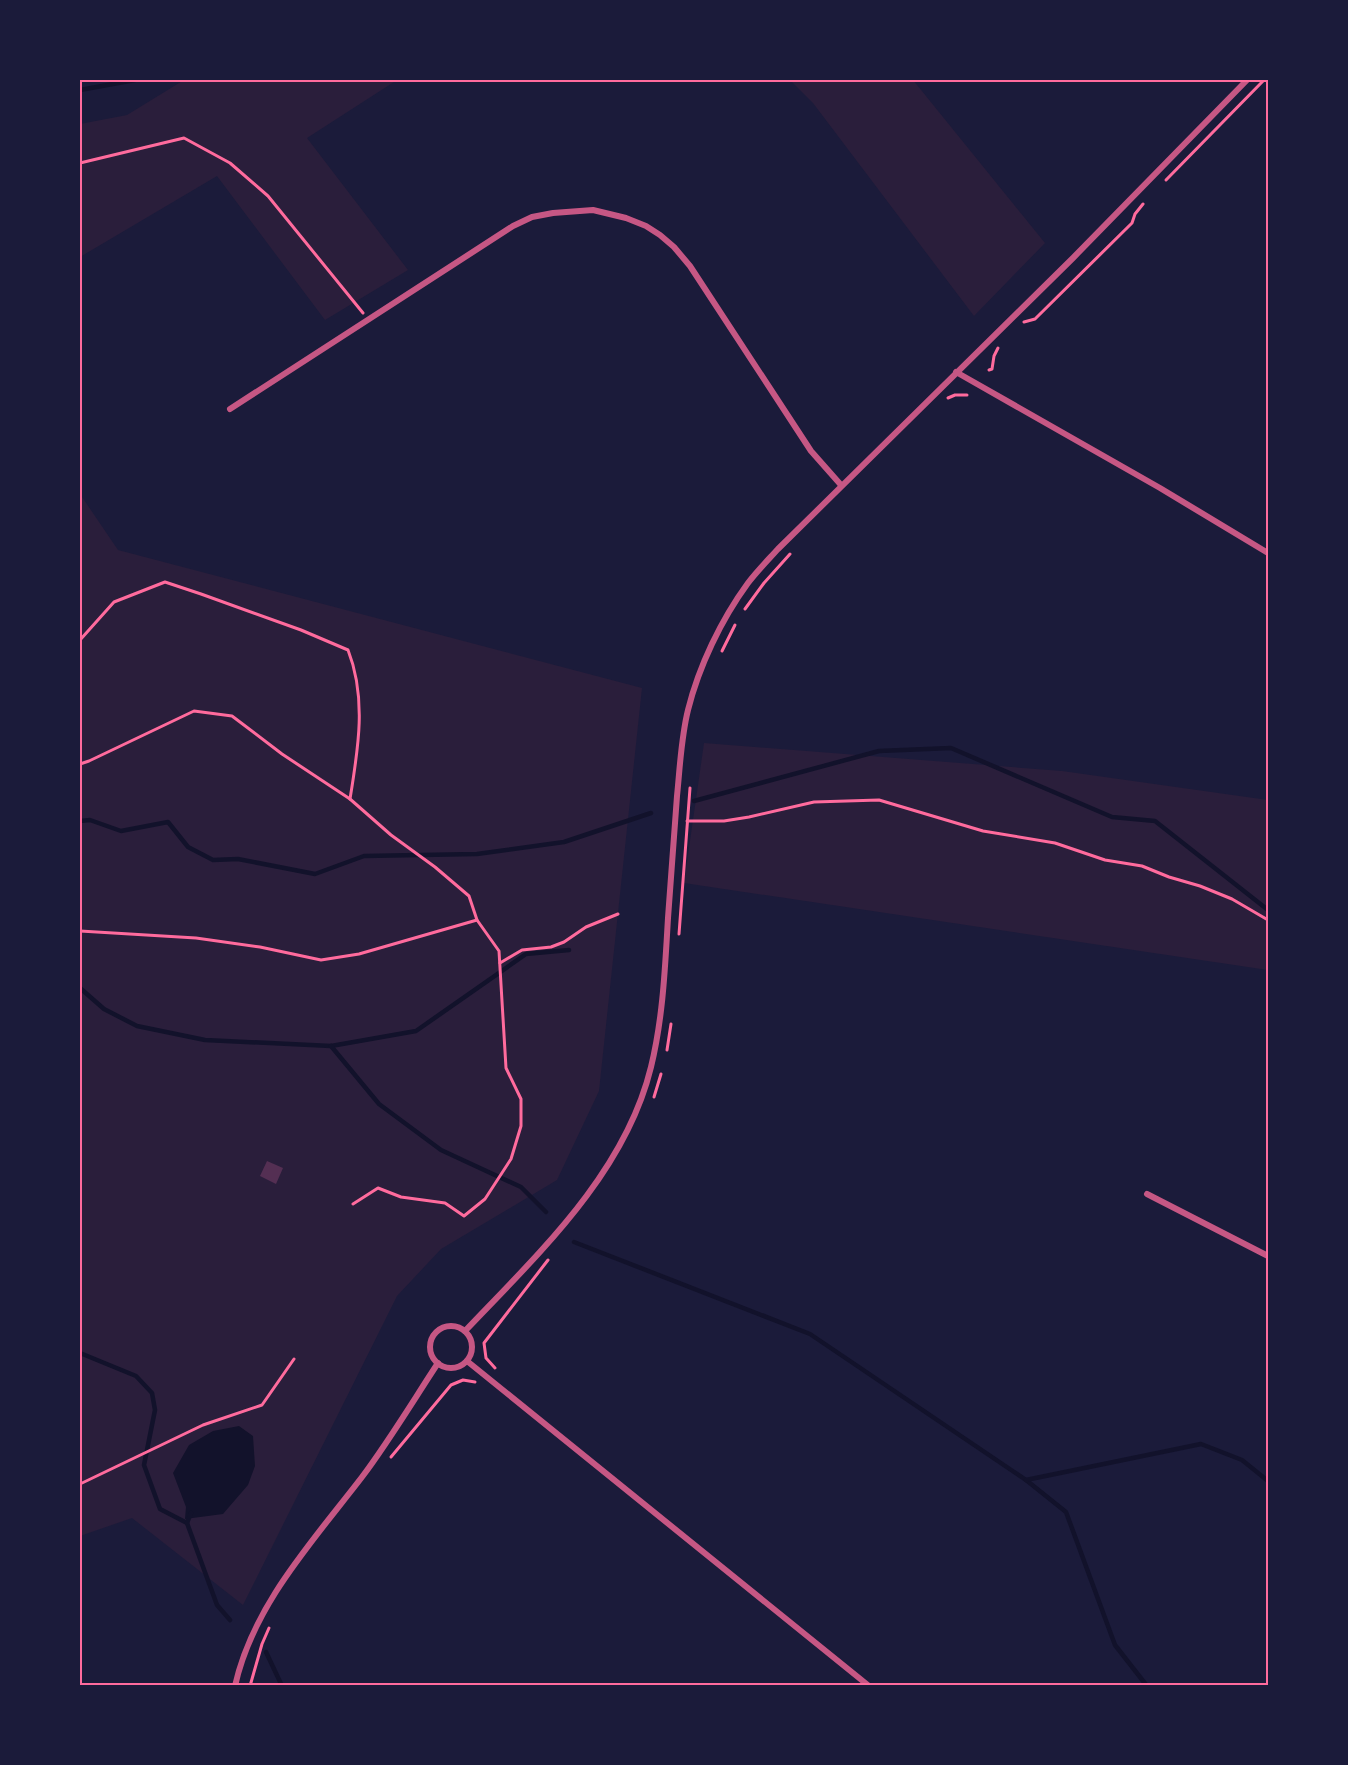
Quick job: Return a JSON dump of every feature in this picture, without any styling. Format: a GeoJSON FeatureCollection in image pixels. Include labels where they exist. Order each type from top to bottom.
{"type":"FeatureCollection","features":[{"type":"Feature","properties":{"kind":"street"},"geometry":{"type":"LineString","coordinates":[[465,1331],[554,1237],[592,1187],[616,1150],[637,1109],[651,1068],[661,1014],[681,753],[688,710],[703,664],[728,615],[749,582],[841,485],[1073,258],[1247,80]]}},
{"type":"Feature","properties":{"kind":"street"},"geometry":{"type":"LineString","coordinates":[[230,409],[513,226],[532,217],[562,211],[593,210],[626,218],[646,226],[674,247],[690,266],[811,451],[841,485]]}},
{"type":"Feature","properties":{"kind":"street"},"geometry":{"type":"LineString","coordinates":[[956,372],[1269,553]]}},
{"type":"Feature","properties":{"kind":"street"},"geometry":{"type":"LineString","coordinates":[[1147,1194],[1269,1256]]}},
{"type":"Feature","properties":{"kind":"street"},"geometry":{"type":"LineString","coordinates":[[449,1327],[457,1327],[465,1331],[469,1336],[472,1349],[467,1361],[453,1368],[438,1363],[431,1350],[431,1342],[435,1335],[441,1329],[449,1327]]}},
{"type":"Feature","properties":{"kind":"street"},"geometry":{"type":"LineString","coordinates":[[467,1361],[869,1686]]}},
{"type":"Feature","properties":{"kind":"street"},"geometry":{"type":"LineString","coordinates":[[235,1686],[246,1649],[263,1614],[290,1570],[364,1475],[438,1363]]}},
{"type":"Feature","properties":{"kind":"path"},"geometry":{"type":"LineString","coordinates":[[1166,180],[1264,80]]}},
{"type":"Feature","properties":{"kind":"path"},"geometry":{"type":"LineString","coordinates":[[80,163],[184,138],[230,163],[268,196],[368,319]]}},
{"type":"Feature","properties":{"kind":"path"},"geometry":{"type":"LineString","coordinates":[[1019,328],[1025,321],[1035,319],[1132,223],[1138,209],[1150,196]]}},
{"type":"Feature","properties":{"kind":"path"},"geometry":{"type":"LineString","coordinates":[[989,370],[992,369],[999,347]]}},
{"type":"Feature","properties":{"kind":"path"},"geometry":{"type":"LineString","coordinates":[[941,401],[956,395],[967,395]]}},
{"type":"Feature","properties":{"kind":"path"},"geometry":{"type":"LineString","coordinates":[[740,616],[764,583],[791,553]]}},
{"type":"Feature","properties":{"kind":"path"},"geometry":{"type":"LineString","coordinates":[[80,640],[114,602],[165,582],[301,630],[348,650],[353,662],[360,706],[359,748],[350,799]]}},
{"type":"Feature","properties":{"kind":"path"},"geometry":{"type":"LineString","coordinates":[[722,652],[736,625]]}},
{"type":"Feature","properties":{"kind":"path"},"geometry":{"type":"LineString","coordinates":[[80,764],[194,711],[232,716],[282,754],[350,799],[468,896],[477,920],[499,951],[506,1068],[520,1099],[521,1126],[511,1158],[485,1199],[464,1216],[445,1203],[401,1197],[378,1188],[353,1204]]}},
{"type":"Feature","properties":{"kind":"path"},"geometry":{"type":"LineString","coordinates":[[678,945],[690,788]]}},
{"type":"Feature","properties":{"kind":"path"},"geometry":{"type":"LineString","coordinates":[[675,821],[732,819],[814,802],[879,800],[983,831],[1055,843],[1105,860],[1142,866],[1232,899],[1269,920]]}},
{"type":"Feature","properties":{"kind":"path"},"geometry":{"type":"LineString","coordinates":[[500,963],[522,950],[564,942],[586,927],[618,914]]}},
{"type":"Feature","properties":{"kind":"path"},"geometry":{"type":"LineString","coordinates":[[80,931],[196,938],[260,947],[321,960],[359,954],[477,920]]}},
{"type":"Feature","properties":{"kind":"path"},"geometry":{"type":"LineString","coordinates":[[665,1056],[672,1013]]}},
{"type":"Feature","properties":{"kind":"path"},"geometry":{"type":"LineString","coordinates":[[651,1103],[663,1066]]}},
{"type":"Feature","properties":{"kind":"path"},"geometry":{"type":"LineString","coordinates":[[499,1371],[486,1358],[484,1343],[555,1252]]}},
{"type":"Feature","properties":{"kind":"path"},"geometry":{"type":"LineString","coordinates":[[80,1484],[203,1425],[262,1405],[294,1359]]}},
{"type":"Feature","properties":{"kind":"path"},"geometry":{"type":"LineString","coordinates":[[384,1465],[443,1392],[451,1385],[463,1380],[476,1383]]}},
{"type":"Feature","properties":{"kind":"path"},"geometry":{"type":"LineString","coordinates":[[250,1686],[262,1644],[270,1626]]}},
{"type":"Feature","properties":{"kind":"shaded area"},"geometry":{"type":"Polygon","coordinates":[[[184,80],[397,80],[307,138],[408,270],[325,320],[217,176],[80,257],[80,124],[127,115],[184,80]]]}},
{"type":"Feature","properties":{"kind":"shaded area"},"geometry":{"type":"Polygon","coordinates":[[[790,80],[913,80],[1045,243],[974,316],[813,103],[790,80]]]}},
{"type":"Feature","properties":{"kind":"shaded area"},"geometry":{"type":"Polygon","coordinates":[[[80,494],[118,550],[642,688],[599,1091],[557,1180],[441,1249],[397,1296],[243,1605],[132,1518],[80,1536],[80,494]]]}},
{"type":"Feature","properties":{"kind":"shaded area"},"geometry":{"type":"Polygon","coordinates":[[[704,743],[1062,771],[1268,800],[1268,970],[684,883],[704,743]]]}},
{"type":"Feature","properties":{"kind":"shaded area"},"geometry":{"type":"Polygon","coordinates":[[[239,1426],[253,1436],[255,1466],[248,1485],[223,1514],[185,1519],[186,1507],[173,1473],[189,1445],[213,1431],[239,1426]]]}},
{"type":"Feature","properties":{"kind":"building"},"geometry":{"type":"Polygon","coordinates":[[[267,1161],[283,1168],[276,1184],[260,1176],[267,1161]]]}},
{"type":"Feature","properties":{"kind":"waterway"},"geometry":{"type":"LineString","coordinates":[[80,90],[135,80]]}},
{"type":"Feature","properties":{"kind":"waterway"},"geometry":{"type":"LineString","coordinates":[[694,801],[879,751],[951,748],[1112,817],[1155,821],[1268,910]]}},
{"type":"Feature","properties":{"kind":"waterway"},"geometry":{"type":"LineString","coordinates":[[80,821],[90,820],[121,831],[168,822],[188,847],[213,860],[238,859],[315,874],[364,856],[477,854],[564,842],[651,813]]}},
{"type":"Feature","properties":{"kind":"waterway"},"geometry":{"type":"LineString","coordinates":[[80,988],[104,1009],[137,1026],[205,1040],[331,1046],[416,1031],[526,954],[569,950]]}},
{"type":"Feature","properties":{"kind":"waterway"},"geometry":{"type":"LineString","coordinates":[[331,1046],[379,1104],[441,1150],[521,1187],[546,1212]]}},
{"type":"Feature","properties":{"kind":"waterway"},"geometry":{"type":"LineString","coordinates":[[574,1242],[810,1334],[1026,1480],[1066,1512],[1115,1645],[1147,1686]]}},
{"type":"Feature","properties":{"kind":"waterway"},"geometry":{"type":"LineString","coordinates":[[80,1353],[136,1376],[152,1393],[155,1410],[144,1465],[160,1509],[187,1523]]}},
{"type":"Feature","properties":{"kind":"waterway"},"geometry":{"type":"LineString","coordinates":[[1026,1480],[1201,1444],[1242,1460],[1268,1481]]}},
{"type":"Feature","properties":{"kind":"waterway"},"geometry":{"type":"LineString","coordinates":[[191,1513],[187,1523],[217,1605],[230,1620]]}},
{"type":"Feature","properties":{"kind":"waterway"},"geometry":{"type":"LineString","coordinates":[[266,1652],[282,1686]]}}]}
